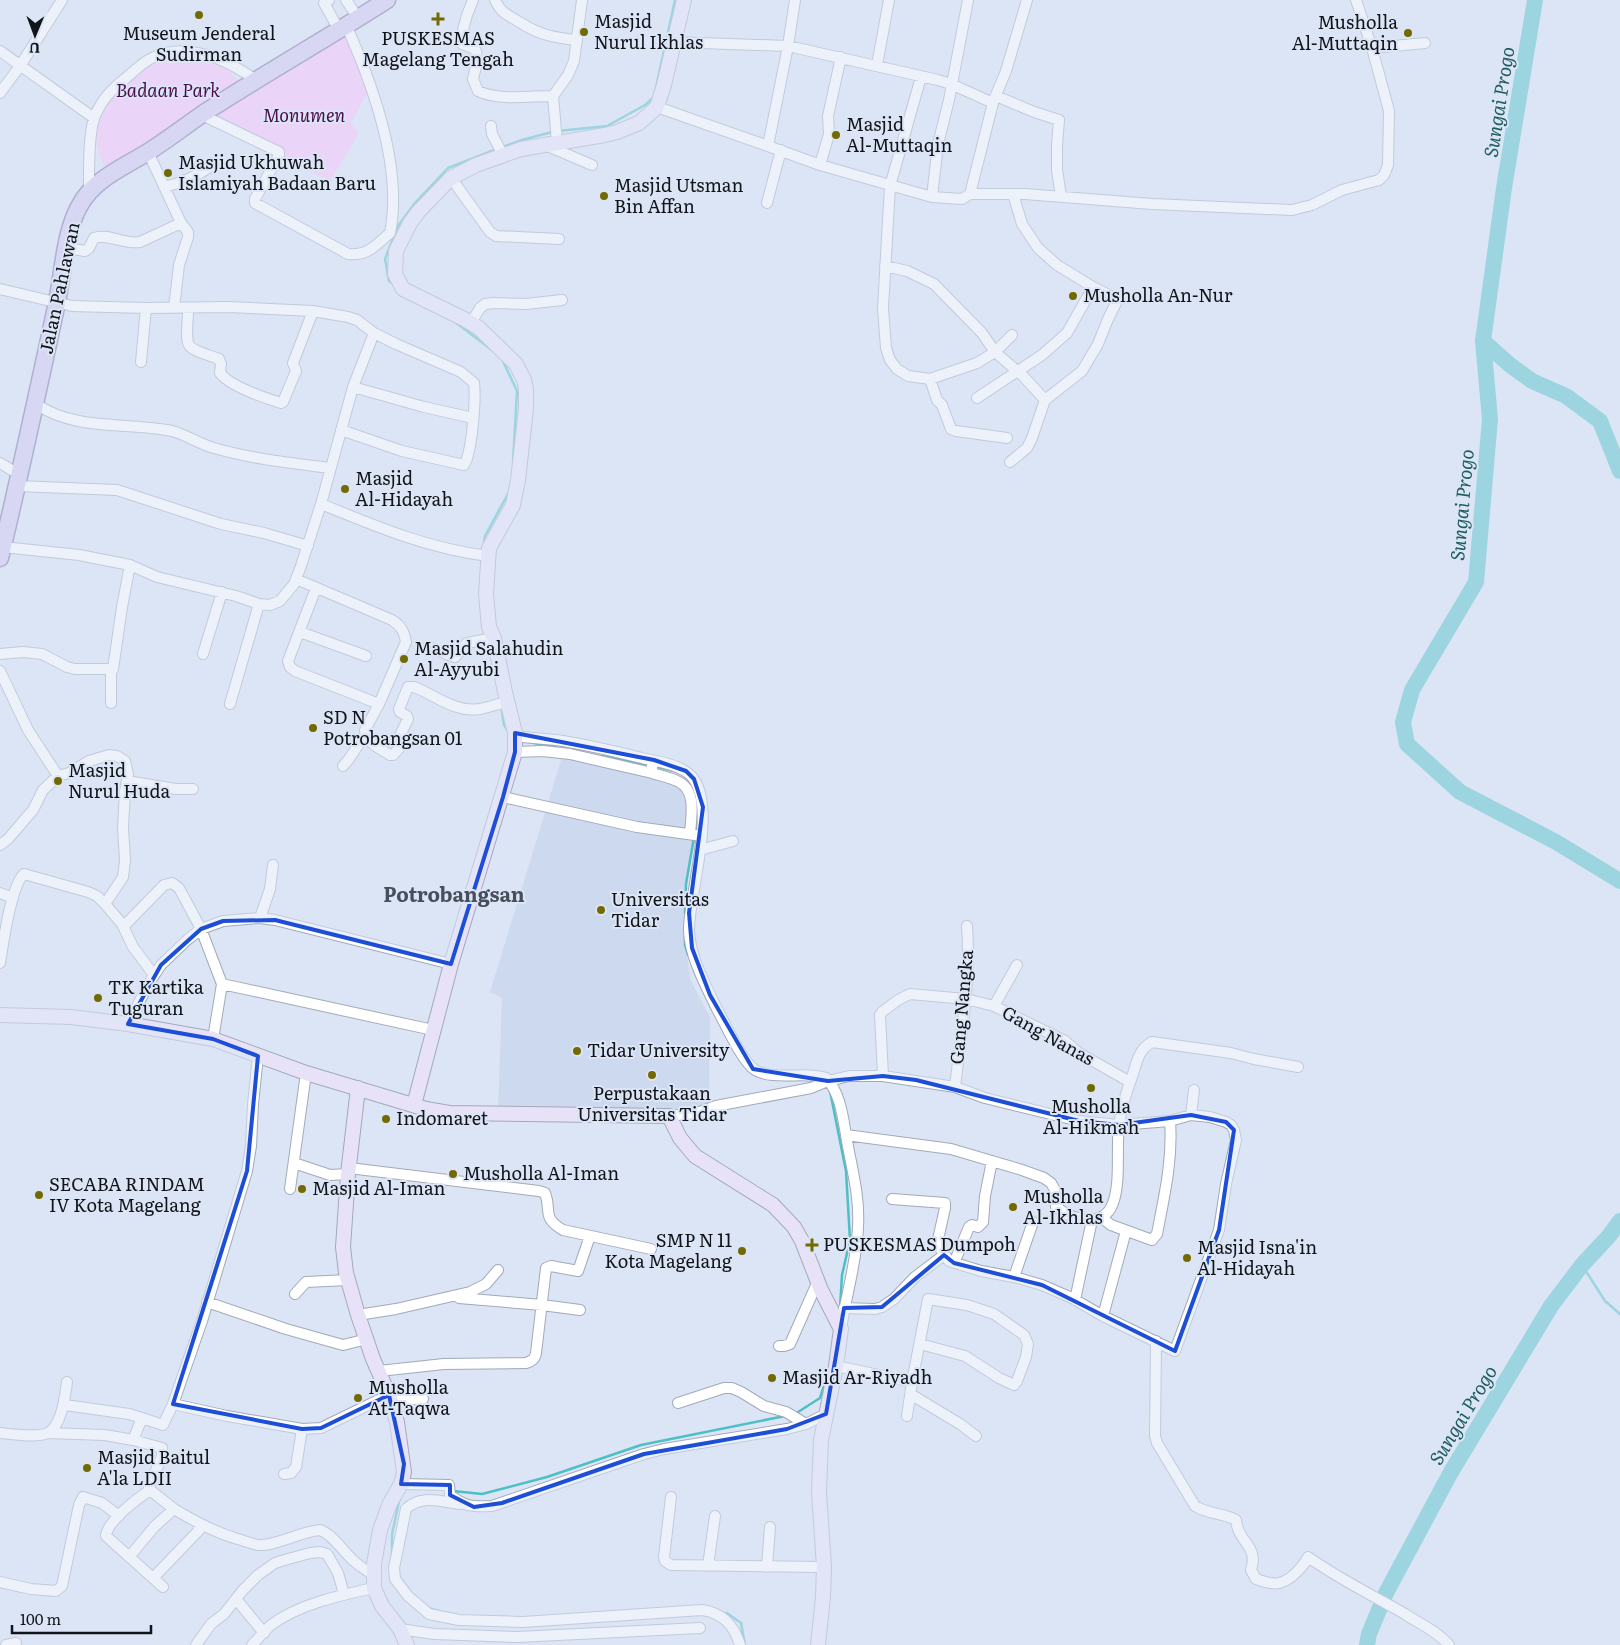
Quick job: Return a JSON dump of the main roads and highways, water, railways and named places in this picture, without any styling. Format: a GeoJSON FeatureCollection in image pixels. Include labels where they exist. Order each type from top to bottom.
{"type":"FeatureCollection","features":[{"type":"Feature","properties":{"kind":"main road","name":"Jalan Pahlawan"},"geometry":{"type":"LineString","coordinates":[[2,544],[36,404],[57,304],[71,223],[80,204],[89,192],[110,175],[256,80],[387,0]]}},
{"type":"Feature","properties":{"kind":"waterway"},"geometry":{"type":"LineString","coordinates":[[558,131],[607,126],[645,105],[654,97],[675,0]]}},
{"type":"Feature","properties":{"kind":"waterway","name":"Sungai Progo"},"geometry":{"type":"LineString","coordinates":[[1535,0],[1504,188],[1483,341],[1490,419],[1476,582],[1412,690],[1403,722],[1407,744],[1460,792],[1556,842],[1620,881]]}},
{"type":"Feature","properties":{"kind":"waterway"},"geometry":{"type":"LineString","coordinates":[[503,147],[552,132]]}},
{"type":"Feature","properties":{"kind":"waterway"},"geometry":{"type":"LineString","coordinates":[[395,285],[389,281],[385,259],[398,226],[415,203],[448,168],[497,149]]}},
{"type":"Feature","properties":{"kind":"waterway"},"geometry":{"type":"LineString","coordinates":[[455,322],[492,350]]}},
{"type":"Feature","properties":{"kind":"waterway"},"geometry":{"type":"LineString","coordinates":[[1483,341],[1510,365],[1532,381],[1566,396],[1600,421],[1620,471]]}},
{"type":"Feature","properties":{"kind":"waterway"},"geometry":{"type":"LineString","coordinates":[[502,359],[517,391],[513,462]]}},
{"type":"Feature","properties":{"kind":"waterway"},"geometry":{"type":"LineString","coordinates":[[484,543],[485,536],[509,492]]}},
{"type":"Feature","properties":{"kind":"waterway"},"geometry":{"type":"LineString","coordinates":[[501,705],[504,725],[508,731]]}},
{"type":"Feature","properties":{"kind":"waterway"},"geometry":{"type":"LineString","coordinates":[[529,742],[555,747]]}},
{"type":"Feature","properties":{"kind":"waterway"},"geometry":{"type":"LineString","coordinates":[[602,756],[649,765]]}},
{"type":"Feature","properties":{"kind":"waterway"},"geometry":{"type":"LineString","coordinates":[[654,766],[678,772]]}},
{"type":"Feature","properties":{"kind":"waterway"},"geometry":{"type":"LineString","coordinates":[[695,832],[697,810]]}},
{"type":"Feature","properties":{"kind":"waterway"},"geometry":{"type":"LineString","coordinates":[[685,913],[686,884],[694,837]]}},
{"type":"Feature","properties":{"kind":"waterway"},"geometry":{"type":"LineString","coordinates":[[685,936],[688,955]]}},
{"type":"Feature","properties":{"kind":"waterway"},"geometry":{"type":"LineString","coordinates":[[830,1091],[846,1171],[850,1240],[842,1275],[840,1308]]}},
{"type":"Feature","properties":{"kind":"waterway","name":"Sungai Progo"},"geometry":{"type":"LineString","coordinates":[[1367,1645],[1369,1634],[1386,1593],[1451,1472],[1551,1306],[1582,1265],[1620,1221]]}},
{"type":"Feature","properties":{"kind":"waterway"},"geometry":{"type":"LineString","coordinates":[[1582,1265],[1605,1301],[1620,1314]]}},
{"type":"Feature","properties":{"kind":"waterway"},"geometry":{"type":"LineString","coordinates":[[795,1414],[820,1398],[828,1372]]}},
{"type":"Feature","properties":{"kind":"waterway"},"geometry":{"type":"LineString","coordinates":[[453,1491],[482,1494],[547,1477],[641,1445],[785,1416]]}},
{"type":"Feature","properties":{"kind":"waterway"},"geometry":{"type":"LineString","coordinates":[[392,1556],[392,1534],[400,1497]]}},
{"type":"Feature","properties":{"kind":"waterway"},"geometry":{"type":"LineString","coordinates":[[428,1608],[439,1611]]}},
{"type":"Feature","properties":{"kind":"waterway"},"geometry":{"type":"LineString","coordinates":[[723,1613],[727,1613],[741,1623],[745,1645]]}},
{"type":"Feature","properties":{"kind":"place","name":"Museum Jenderal Sudirman"},"geometry":{"type":"Point","coordinates":[199,15]}},
{"type":"Feature","properties":{"kind":"place","name":"PUSKESMAS Magelang Tengah"},"geometry":{"type":"Point","coordinates":[438,19]}},
{"type":"Feature","properties":{"kind":"place","name":"Masjid Nurul Ikhlas"},"geometry":{"type":"Point","coordinates":[584,32]}},
{"type":"Feature","properties":{"kind":"place","name":"Musholla Al-Muttaqin"},"geometry":{"type":"Point","coordinates":[1408,33]}},
{"type":"Feature","properties":{"kind":"place","name":"Masjid Al-Muttaqin"},"geometry":{"type":"Point","coordinates":[836,135]}},
{"type":"Feature","properties":{"kind":"place","name":"Masjid Ukhuwah Islamiyah Badaan Baru"},"geometry":{"type":"Point","coordinates":[168,173]}},
{"type":"Feature","properties":{"kind":"place","name":"Masjid Utsman Bin Affan"},"geometry":{"type":"Point","coordinates":[604,196]}},
{"type":"Feature","properties":{"kind":"place","name":"Musholla An-Nur"},"geometry":{"type":"Point","coordinates":[1073,296]}},
{"type":"Feature","properties":{"kind":"place","name":"Masjid Al-Hidayah"},"geometry":{"type":"Point","coordinates":[345,489]}},
{"type":"Feature","properties":{"kind":"place","name":"Masjid Salahudin Al-Ayyubi"},"geometry":{"type":"Point","coordinates":[404,659]}},
{"type":"Feature","properties":{"kind":"place","name":"SD N Potrobangsan 01"},"geometry":{"type":"Point","coordinates":[313,728]}},
{"type":"Feature","properties":{"kind":"place","name":"Masjid Nurul Huda"},"geometry":{"type":"Point","coordinates":[58,781]}},
{"type":"Feature","properties":{"kind":"place","name":"Universitas Tidar"},"geometry":{"type":"Point","coordinates":[601,910]}},
{"type":"Feature","properties":{"kind":"place","name":"TK Kartika Tuguran"},"geometry":{"type":"Point","coordinates":[98,998]}},
{"type":"Feature","properties":{"kind":"place","name":"Tidar University"},"geometry":{"type":"Point","coordinates":[577,1051]}},
{"type":"Feature","properties":{"kind":"place","name":"Perpustakaan Universitas Tidar"},"geometry":{"type":"Point","coordinates":[652,1075]}},
{"type":"Feature","properties":{"kind":"place","name":"Musholla Al-Hikmah"},"geometry":{"type":"Point","coordinates":[1091,1088]}},
{"type":"Feature","properties":{"kind":"place","name":"Indomaret"},"geometry":{"type":"Point","coordinates":[386,1119]}},
{"type":"Feature","properties":{"kind":"place","name":"Musholla Al-Iman"},"geometry":{"type":"Point","coordinates":[453,1174]}},
{"type":"Feature","properties":{"kind":"place","name":"Masjid Al-Iman"},"geometry":{"type":"Point","coordinates":[302,1189]}},
{"type":"Feature","properties":{"kind":"place","name":"SECABA RINDAM IV Kota Magelang"},"geometry":{"type":"Point","coordinates":[39,1195]}},
{"type":"Feature","properties":{"kind":"place","name":"Musholla Al-Ikhlas"},"geometry":{"type":"Point","coordinates":[1013,1207]}},
{"type":"Feature","properties":{"kind":"place","name":"PUSKESMAS Dumpoh"},"geometry":{"type":"Point","coordinates":[812,1245]}},
{"type":"Feature","properties":{"kind":"place","name":"SMP N 11 Kota Magelang"},"geometry":{"type":"Point","coordinates":[742,1251]}},
{"type":"Feature","properties":{"kind":"place","name":"Masjid Isna'in Al-Hidayah"},"geometry":{"type":"Point","coordinates":[1187,1258]}},
{"type":"Feature","properties":{"kind":"place","name":"Masjid Ar-Riyadh"},"geometry":{"type":"Point","coordinates":[772,1378]}},
{"type":"Feature","properties":{"kind":"place","name":"Musholla At-Taqwa"},"geometry":{"type":"Point","coordinates":[358,1398]}},
{"type":"Feature","properties":{"kind":"place","name":"Masjid Baitul A'la LDII"},"geometry":{"type":"Point","coordinates":[87,1468]}},
{"type":"Feature","properties":{"kind":"district","name":"Potrobangsan"},"geometry":{"type":"Point","coordinates":[454,895]}},
{"type":"Feature","properties":{"kind":"park label","name":"Badaan Park"},"geometry":{"type":"Point","coordinates":[168,91]}},
{"type":"Feature","properties":{"kind":"park label","name":"Monumen"},"geometry":{"type":"Point","coordinates":[304,116]}}]}
